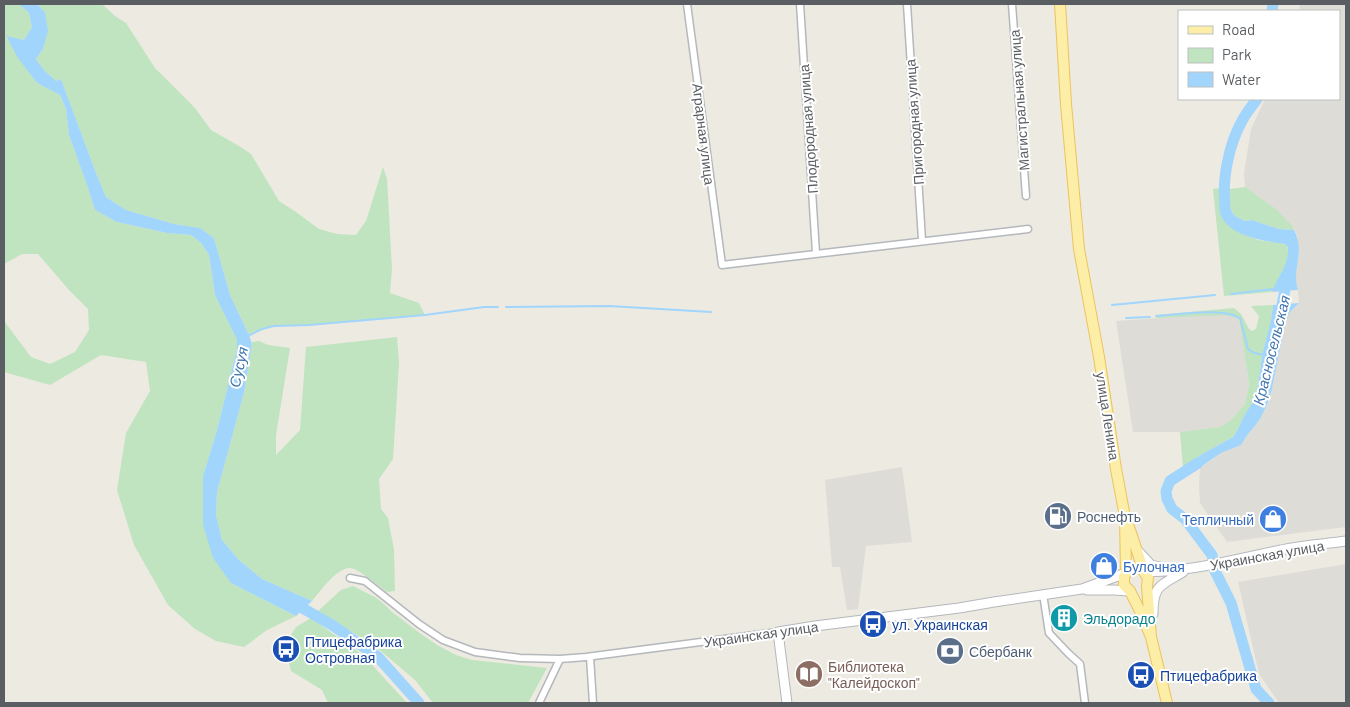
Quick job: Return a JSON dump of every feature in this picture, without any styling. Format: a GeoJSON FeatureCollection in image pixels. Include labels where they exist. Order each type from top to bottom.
{"type":"FeatureCollection","features":[{"type":"Feature","properties":{"kind":"main road","name":"улица Ленина"},"geometry":{"type":"LineString","coordinates":[[1060,4],[1066,104],[1079,249],[1099,356],[1125,517],[1144,572],[1148,578],[1146,588],[1151,636],[1166,703]]}},
{"type":"Feature","properties":{"kind":"main road","name":"улица Ленина"},"geometry":{"type":"LineString","coordinates":[[1125,517],[1126,573],[1124,585],[1130,591],[1151,636]]}},
{"type":"Feature","properties":{"kind":"main road","name":"Украинская улица"},"geometry":{"type":"LineString","coordinates":[[1126,573],[1134,568],[1144,572]]}},
{"type":"Feature","properties":{"kind":"main road","name":"Украинская улица"},"geometry":{"type":"LineString","coordinates":[[1130,591],[1138,593],[1146,588]]}},
{"type":"Feature","properties":{"kind":"street","name":"Аграрная улица"},"geometry":{"type":"LineString","coordinates":[[687,4],[722,265],[816,253]]}},
{"type":"Feature","properties":{"kind":"street","name":"Плодородная улица"},"geometry":{"type":"LineString","coordinates":[[800,4],[816,253]]}},
{"type":"Feature","properties":{"kind":"street","name":"Пригородная улица"},"geometry":{"type":"LineString","coordinates":[[907,4],[922,240]]}},
{"type":"Feature","properties":{"kind":"street","name":"Магистральная улица"},"geometry":{"type":"LineString","coordinates":[[1012,4],[1026,196]]}},
{"type":"Feature","properties":{"kind":"street"},"geometry":{"type":"LineString","coordinates":[[816,253],[1028,229]]}},
{"type":"Feature","properties":{"kind":"street","name":"Украинская улица"},"geometry":{"type":"LineString","coordinates":[[1144,572],[1166,572],[1284,549],[1346,541]]}},
{"type":"Feature","properties":{"kind":"street"},"geometry":{"type":"LineString","coordinates":[[1137,550],[1146,561],[1156,567],[1191,568]]}},
{"type":"Feature","properties":{"kind":"street"},"geometry":{"type":"LineString","coordinates":[[1151,636],[1154,597],[1157,590],[1163,584],[1191,568]]}},
{"type":"Feature","properties":{"kind":"street","name":"Украинская улица"},"geometry":{"type":"LineString","coordinates":[[1146,588],[1191,568]]}},
{"type":"Feature","properties":{"kind":"street","name":"Украинская улица"},"geometry":{"type":"LineString","coordinates":[[350,578],[365,581],[419,624],[443,640],[475,652],[520,658],[560,660],[959,608],[1082,589],[1126,573]]}},
{"type":"Feature","properties":{"kind":"street"},"geometry":{"type":"LineString","coordinates":[[1082,589],[1130,591]]}},
{"type":"Feature","properties":{"kind":"street"},"geometry":{"type":"LineString","coordinates":[[1044,594],[1049,633],[1080,664],[1085,703]]}},
{"type":"Feature","properties":{"kind":"street"},"geometry":{"type":"LineString","coordinates":[[778,632],[787,703]]}},
{"type":"Feature","properties":{"kind":"street"},"geometry":{"type":"LineString","coordinates":[[590,657],[593,703]]}},
{"type":"Feature","properties":{"kind":"street"},"geometry":{"type":"LineString","coordinates":[[539,703],[560,660]]}},
{"type":"Feature","properties":{"kind":"shaded area"},"geometry":{"type":"Polygon","coordinates":[[[1299,4],[1346,4],[1346,527],[1227,542],[1200,503],[1200,468],[1221,453],[1241,445],[1260,419],[1267,406],[1272,389],[1285,324],[1290,312],[1299,303],[1298,290],[1295,283],[1299,253],[1297,235],[1293,227],[1245,187],[1244,173],[1251,129],[1265,100],[1340,100],[1340,10],[1300,10],[1299,4]]]}},
{"type":"Feature","properties":{"kind":"shaded area"},"geometry":{"type":"Polygon","coordinates":[[[1226,315],[1239,319],[1249,386],[1245,404],[1231,420],[1220,427],[1180,432],[1133,432],[1116,321],[1226,315]]]}},
{"type":"Feature","properties":{"kind":"shaded area"},"geometry":{"type":"Polygon","coordinates":[[[902,467],[912,542],[866,546],[858,609],[847,610],[840,567],[832,567],[825,480],[902,467]]]}},
{"type":"Feature","properties":{"kind":"shaded area"},"geometry":{"type":"Polygon","coordinates":[[[1346,564],[1346,703],[1279,703],[1259,674],[1238,582],[1346,564]]]}},
{"type":"Feature","properties":{"kind":"green space"},"geometry":{"type":"Polygon","coordinates":[[[4,4],[19,4],[29,13],[32,27],[24,40],[6,37],[37,83],[60,95],[66,109],[69,135],[95,210],[117,222],[167,233],[191,235],[201,243],[209,255],[215,295],[237,340],[237,349],[217,430],[203,476],[231,583],[296,616],[267,630],[244,647],[216,641],[195,629],[168,605],[134,545],[117,490],[126,433],[150,391],[146,362],[101,355],[50,385],[4,372],[4,321],[31,357],[50,364],[75,352],[89,330],[88,309],[38,254],[22,254],[4,264],[4,4]]]}},
{"type":"Feature","properties":{"kind":"green space"},"geometry":{"type":"Polygon","coordinates":[[[37,4],[102,4],[126,23],[155,68],[195,108],[211,130],[251,154],[279,201],[319,229],[337,234],[356,235],[366,221],[383,167],[387,179],[392,269],[390,293],[419,303],[425,315],[309,325],[274,326],[249,335],[230,295],[214,238],[200,228],[174,224],[126,210],[106,197],[61,79],[56,81],[36,59],[43,49],[45,12],[37,4]]]}},
{"type":"Feature","properties":{"kind":"green space"},"geometry":{"type":"Polygon","coordinates":[[[1245,187],[1277,210],[1294,230],[1279,229],[1252,220],[1245,221],[1233,214],[1230,207],[1230,189],[1245,187]]]}},
{"type":"Feature","properties":{"kind":"green space"},"geometry":{"type":"Polygon","coordinates":[[[1220,188],[1219,207],[1242,234],[1258,240],[1285,244],[1288,249],[1287,261],[1272,292],[1224,296],[1213,189],[1220,188]]]}},
{"type":"Feature","properties":{"kind":"green space"},"geometry":{"type":"Polygon","coordinates":[[[1273,305],[1257,390],[1237,431],[1233,437],[1183,467],[1180,432],[1220,427],[1231,420],[1245,404],[1249,386],[1239,319],[1226,315],[1156,318],[1156,315],[1234,308],[1241,314],[1252,331],[1256,329],[1259,316],[1251,306],[1273,305]]]}},
{"type":"Feature","properties":{"kind":"green space"},"geometry":{"type":"Polygon","coordinates":[[[397,337],[399,363],[393,459],[379,479],[381,509],[388,518],[394,550],[395,591],[387,592],[364,574],[350,568],[334,576],[312,601],[262,579],[239,560],[222,540],[216,515],[217,492],[244,393],[252,342],[259,341],[268,345],[290,348],[276,435],[276,455],[300,430],[306,347],[397,337]]]}},
{"type":"Feature","properties":{"kind":"green space"},"geometry":{"type":"Polygon","coordinates":[[[353,586],[375,597],[421,634],[456,655],[472,660],[547,668],[528,703],[433,703],[415,680],[376,647],[318,611],[341,590],[353,586]]]}},
{"type":"Feature","properties":{"kind":"green space"},"geometry":{"type":"Polygon","coordinates":[[[311,618],[363,655],[407,703],[328,703],[322,690],[291,671],[285,645],[296,627],[311,618]]]}},
{"type":"Feature","properties":{"kind":"water"},"geometry":{"type":"Polygon","coordinates":[[[19,4],[37,4],[45,12],[48,31],[43,49],[36,59],[56,81],[61,79],[106,197],[126,210],[174,224],[200,228],[214,238],[230,295],[252,344],[244,393],[217,492],[216,515],[222,540],[239,560],[262,579],[312,601],[296,616],[231,583],[213,558],[203,525],[203,476],[217,430],[237,349],[237,340],[215,295],[209,255],[201,243],[191,235],[167,233],[117,222],[95,210],[69,135],[66,109],[60,95],[37,83],[18,58],[6,36],[24,40],[32,27],[29,13],[19,4]]]}},
{"type":"Feature","properties":{"kind":"water"},"geometry":{"type":"Polygon","coordinates":[[[1220,188],[1230,189],[1230,207],[1233,214],[1237,217],[1245,221],[1252,220],[1279,229],[1294,230],[1299,246],[1296,275],[1298,290],[1272,292],[1287,260],[1288,248],[1285,244],[1249,237],[1232,229],[1221,216],[1219,210],[1220,188]]]}},
{"type":"Feature","properties":{"kind":"water"},"geometry":{"type":"Polygon","coordinates":[[[1299,303],[1290,312],[1285,324],[1272,389],[1260,419],[1241,445],[1221,453],[1189,475],[1183,467],[1233,437],[1252,403],[1257,390],[1273,305],[1299,303]]]}},
{"type":"Feature","properties":{"kind":"waterway","name":"Красносельская"},"geometry":{"type":"LineString","coordinates":[[1272,10],[1273,4]]}},
{"type":"Feature","properties":{"kind":"waterway","name":"Красносельская"},"geometry":{"type":"LineString","coordinates":[[1225,204],[1226,173],[1233,140],[1247,112],[1256,100]]}},
{"type":"Feature","properties":{"kind":"waterway","name":"Красносельская"},"geometry":{"type":"LineString","coordinates":[[1279,318],[1287,278]]}},
{"type":"Feature","properties":{"kind":"waterway"},"geometry":{"type":"LineString","coordinates":[[1231,294],[1273,289]]}},
{"type":"Feature","properties":{"kind":"waterway"},"geometry":{"type":"LineString","coordinates":[[1112,305],[1215,295]]}},
{"type":"Feature","properties":{"kind":"waterway"},"geometry":{"type":"LineString","coordinates":[[506,307],[609,306],[711,312]]}},
{"type":"Feature","properties":{"kind":"waterway"},"geometry":{"type":"LineString","coordinates":[[248,336],[262,329],[274,326],[309,325],[498,307]]}},
{"type":"Feature","properties":{"kind":"waterway"},"geometry":{"type":"LineString","coordinates":[[1156,316],[1211,312],[1232,315],[1240,318],[1248,349],[1254,353],[1265,355]]}},
{"type":"Feature","properties":{"kind":"waterway"},"geometry":{"type":"LineString","coordinates":[[1126,318],[1150,317]]}},
{"type":"Feature","properties":{"kind":"waterway","name":"Красносельская"},"geometry":{"type":"LineString","coordinates":[[1198,463],[1170,481],[1166,491],[1167,499],[1172,509],[1185,519],[1212,555],[1215,571],[1231,603],[1256,689],[1269,703]]}},
{"type":"Feature","properties":{"kind":"waterway","name":"Сусуя"},"geometry":{"type":"LineString","coordinates":[[292,602],[332,625],[378,657],[419,703]]}},
{"type":"Feature","properties":{"kind":"place","name":"Роснефть"},"geometry":{"type":"Point","coordinates":[1058,516]}},
{"type":"Feature","properties":{"kind":"place","name":"Тепличный"},"geometry":{"type":"Point","coordinates":[1273,519]}},
{"type":"Feature","properties":{"kind":"place","name":"Булочная"},"geometry":{"type":"Point","coordinates":[1104,566]}},
{"type":"Feature","properties":{"kind":"place","name":"Эльдорадо"},"geometry":{"type":"Point","coordinates":[1064,618]}},
{"type":"Feature","properties":{"kind":"place","name":"ул. Украинская"},"geometry":{"type":"Point","coordinates":[873,624]}},
{"type":"Feature","properties":{"kind":"place","name":"Птицефабрика Островная"},"geometry":{"type":"Point","coordinates":[286,649]}},
{"type":"Feature","properties":{"kind":"place","name":"Сбербанк"},"geometry":{"type":"Point","coordinates":[950,651]}},
{"type":"Feature","properties":{"kind":"place","name":"Библиотека \"Калейдоскоп\""},"geometry":{"type":"Point","coordinates":[809,674]}},
{"type":"Feature","properties":{"kind":"place","name":"Птицефабрика"},"geometry":{"type":"Point","coordinates":[1141,675]}}]}
